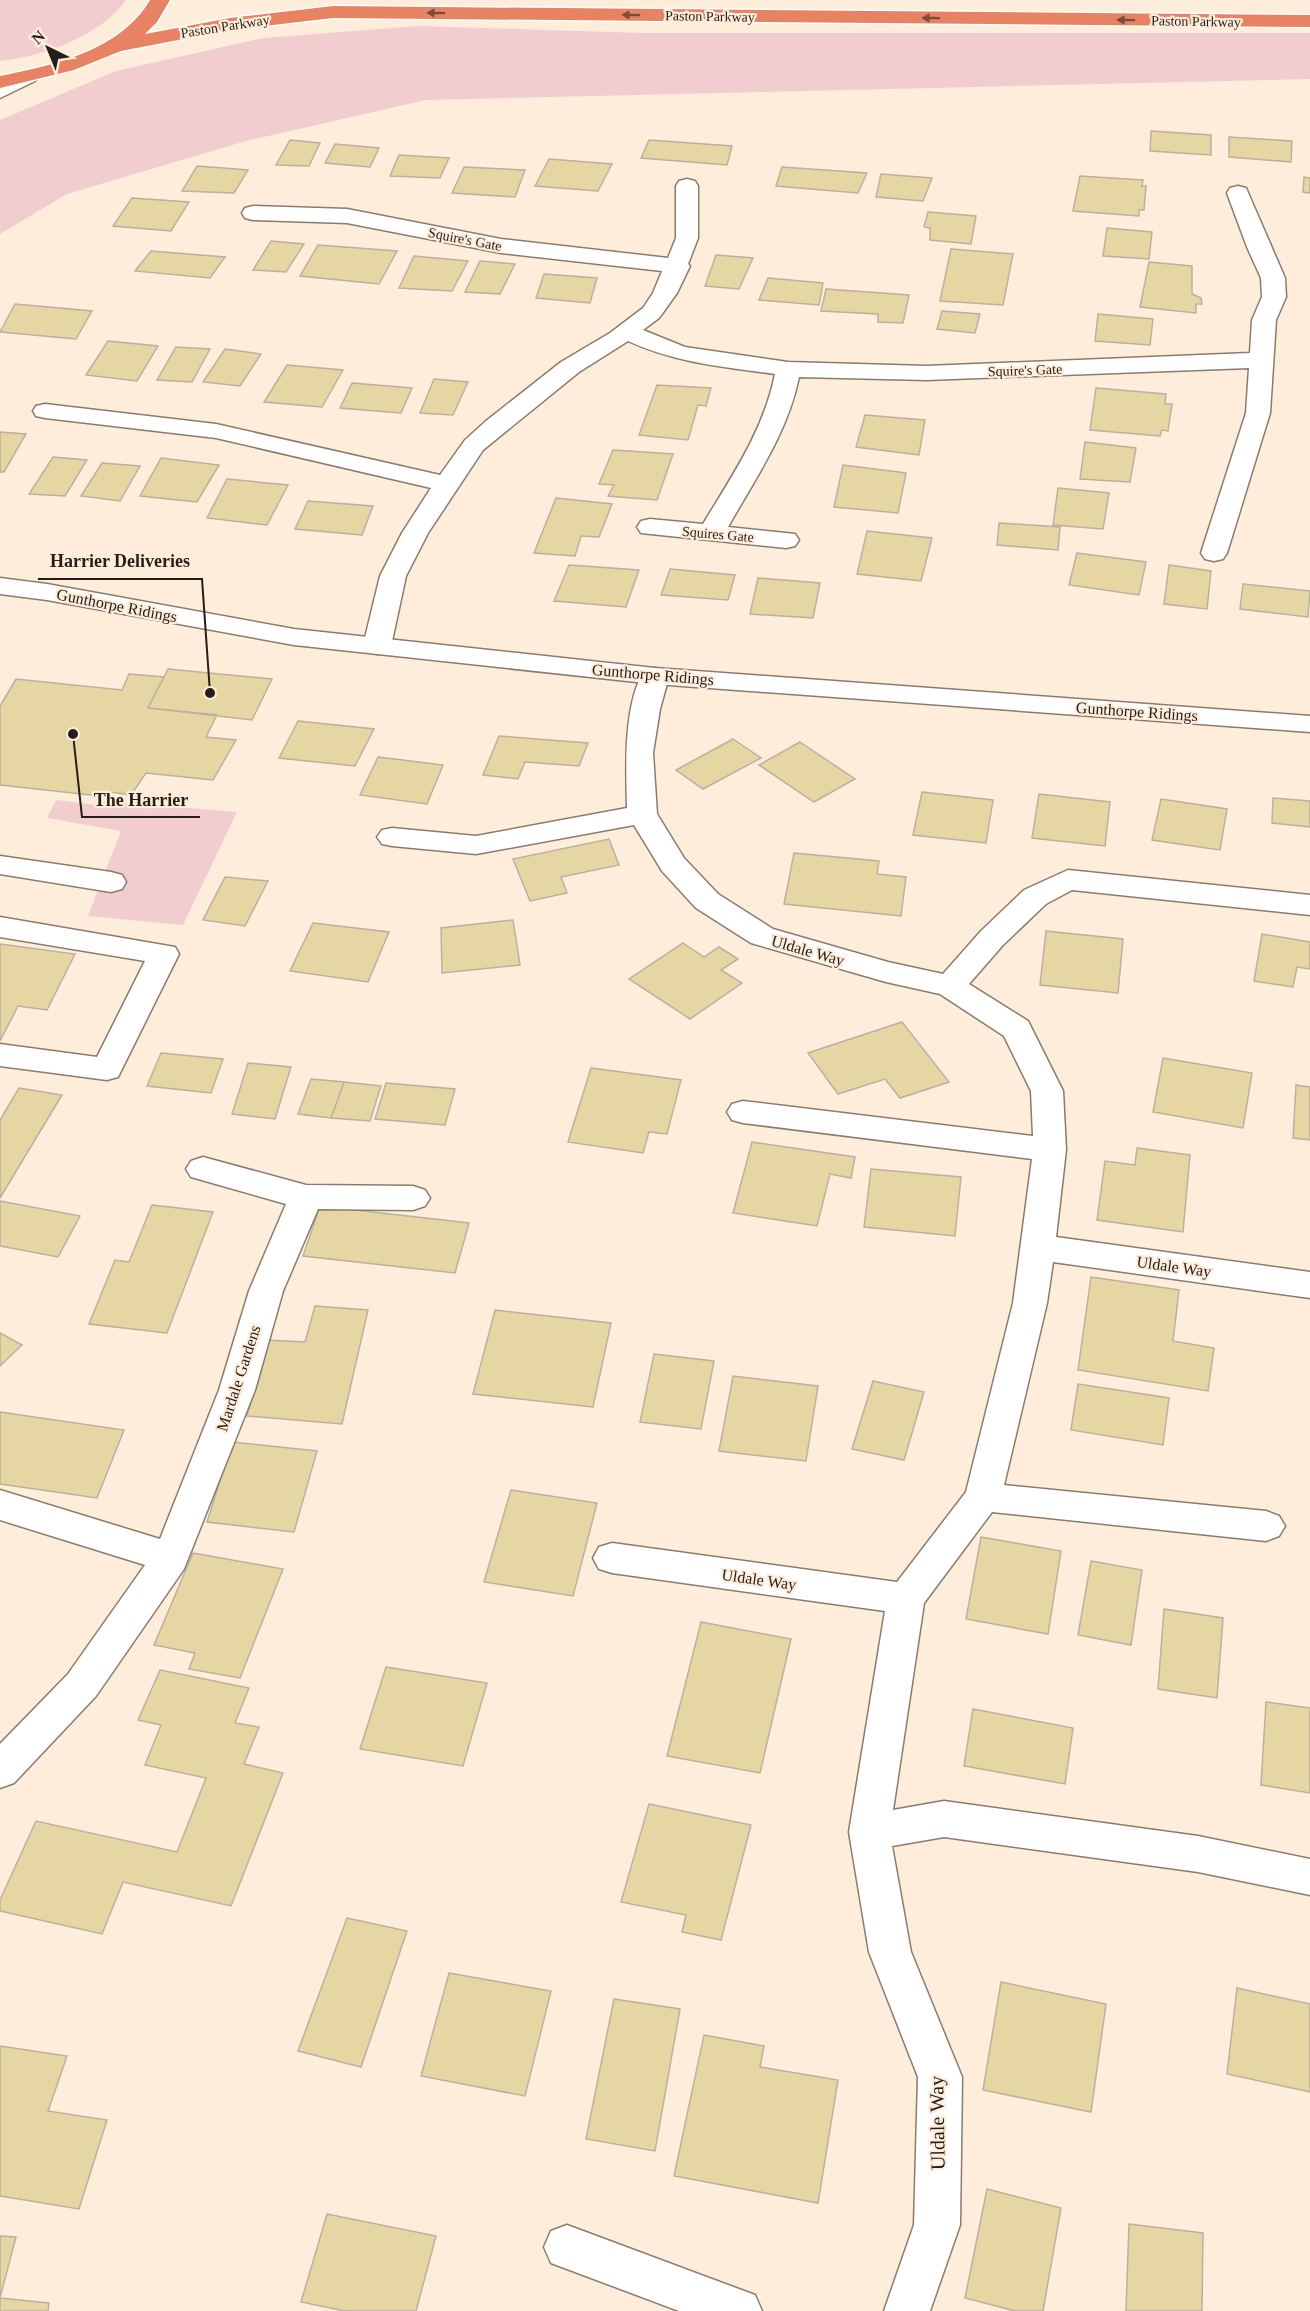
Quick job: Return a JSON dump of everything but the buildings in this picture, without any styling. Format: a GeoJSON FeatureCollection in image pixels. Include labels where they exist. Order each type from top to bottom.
{"type":"FeatureCollection","features":[{"type":"Feature","properties":{"kind":"highway"},"geometry":{"type":"LineString","coordinates":[[0,82],[75,63],[113,46],[148,20],[160,0]]}},
{"type":"Feature","properties":{"kind":"highway","name":"Paston Parkway"},"geometry":{"type":"LineString","coordinates":[[113,46],[230,24],[333,12],[1310,21]]}},
{"type":"Feature","properties":{"kind":"street"},"geometry":{"type":"LineString","coordinates":[[0,92],[28,76]]}},
{"type":"Feature","properties":{"kind":"street"},"geometry":{"type":"LineString","coordinates":[[377,646],[393,576],[415,532],[474,445],[570,367],[627,332],[651,313],[665,293],[678,266],[687,238],[687,186]]}},
{"type":"Feature","properties":{"kind":"street"},"geometry":{"type":"LineString","coordinates":[[1214,554],[1258,413],[1264,320],[1274,297],[1273,278],[1258,247],[1238,193]]}},
{"type":"Feature","properties":{"kind":"street","name":"Squire's Gate"},"geometry":{"type":"LineString","coordinates":[[253,213],[347,216],[501,246],[678,266]]}},
{"type":"Feature","properties":{"kind":"street","name":"Squire's Gate"},"geometry":{"type":"LineString","coordinates":[[627,332],[664,349],[683,354],[788,369],[927,373],[1262,360]]}},
{"type":"Feature","properties":{"kind":"street"},"geometry":{"type":"LineString","coordinates":[[711,533],[774,420],[785,391],[788,369]]}},
{"type":"Feature","properties":{"kind":"street"},"geometry":{"type":"LineString","coordinates":[[45,411],[216,431],[446,484]]}},
{"type":"Feature","properties":{"kind":"street","name":"Squires Gate"},"geometry":{"type":"LineString","coordinates":[[650,527],[786,540]]}},
{"type":"Feature","properties":{"kind":"street","name":"Gunthorpe Ridings"},"geometry":{"type":"LineString","coordinates":[[0,586],[47,592],[294,638],[655,676],[1310,724]]}},
{"type":"Feature","properties":{"kind":"street","name":"Uldale Way"},"geometry":{"type":"LineString","coordinates":[[655,676],[646,709],[639,753],[642,814],[673,864],[707,901],[762,936],[886,972],[950,986],[1017,1029],[1047,1092],[1050,1150],[1030,1304],[983,1497],[906,1599],[869,1832],[890,1952],[940,2077],[937,2225],[907,2311]]}},
{"type":"Feature","properties":{"kind":"street"},"geometry":{"type":"LineString","coordinates":[[392,837],[476,845],[642,814]]}},
{"type":"Feature","properties":{"kind":"street"},"geometry":{"type":"LineString","coordinates":[[0,865],[111,882]]}},
{"type":"Feature","properties":{"kind":"street"},"geometry":{"type":"LineString","coordinates":[[950,986],[992,938],[1035,897],[1068,880],[1310,905]]}},
{"type":"Feature","properties":{"kind":"street"},"geometry":{"type":"LineString","coordinates":[[0,927],[164,954],[107,1070],[0,1054]]}},
{"type":"Feature","properties":{"kind":"street"},"geometry":{"type":"LineString","coordinates":[[743,1112],[1050,1150]]}},
{"type":"Feature","properties":{"kind":"street"},"geometry":{"type":"LineString","coordinates":[[203,1169],[306,1197],[413,1198]]}},
{"type":"Feature","properties":{"kind":"street","name":"Mardale Gardens"},"geometry":{"type":"LineString","coordinates":[[0,1771],[82,1685],[171,1558],[237,1390],[266,1291],[306,1197]]}},
{"type":"Feature","properties":{"kind":"street","name":"Uldale Way"},"geometry":{"type":"LineString","coordinates":[[1037,1247],[1310,1285]]}},
{"type":"Feature","properties":{"kind":"street"},"geometry":{"type":"LineString","coordinates":[[983,1497],[1266,1526]]}},
{"type":"Feature","properties":{"kind":"street"},"geometry":{"type":"LineString","coordinates":[[0,1505],[171,1558]]}},
{"type":"Feature","properties":{"kind":"street","name":"Uldale Way"},"geometry":{"type":"LineString","coordinates":[[612,1558],[906,1599]]}},
{"type":"Feature","properties":{"kind":"street"},"geometry":{"type":"LineString","coordinates":[[869,1832],[944,1820],[1198,1854],[1310,1877]]}},
{"type":"Feature","properties":{"kind":"street"},"geometry":{"type":"LineString","coordinates":[[567,2247],[739,2311]]}},
{"type":"Feature","properties":{"kind":"shaded area"},"geometry":{"type":"Polygon","coordinates":[[[0,0],[126,0],[115,13],[86,34],[34,55],[0,61],[0,0]]]}},
{"type":"Feature","properties":{"kind":"shaded area"},"geometry":{"type":"Polygon","coordinates":[[[418,26],[644,33],[1310,33],[1310,79],[426,100],[246,141],[67,194],[0,234],[0,120],[116,71],[263,38],[418,26]]]}},
{"type":"Feature","properties":{"kind":"shaded area"},"geometry":{"type":"Polygon","coordinates":[[[56,800],[97,805],[104,801],[237,812],[183,925],[88,916],[121,831],[47,818],[56,800]]]}},
{"type":"Feature","properties":{"kind":"place","name":"Harrier Deliveries"},"geometry":{"type":"Point","coordinates":[210,693]}},
{"type":"Feature","properties":{"kind":"place","name":"The Harrier"},"geometry":{"type":"Point","coordinates":[73,734]}}]}
